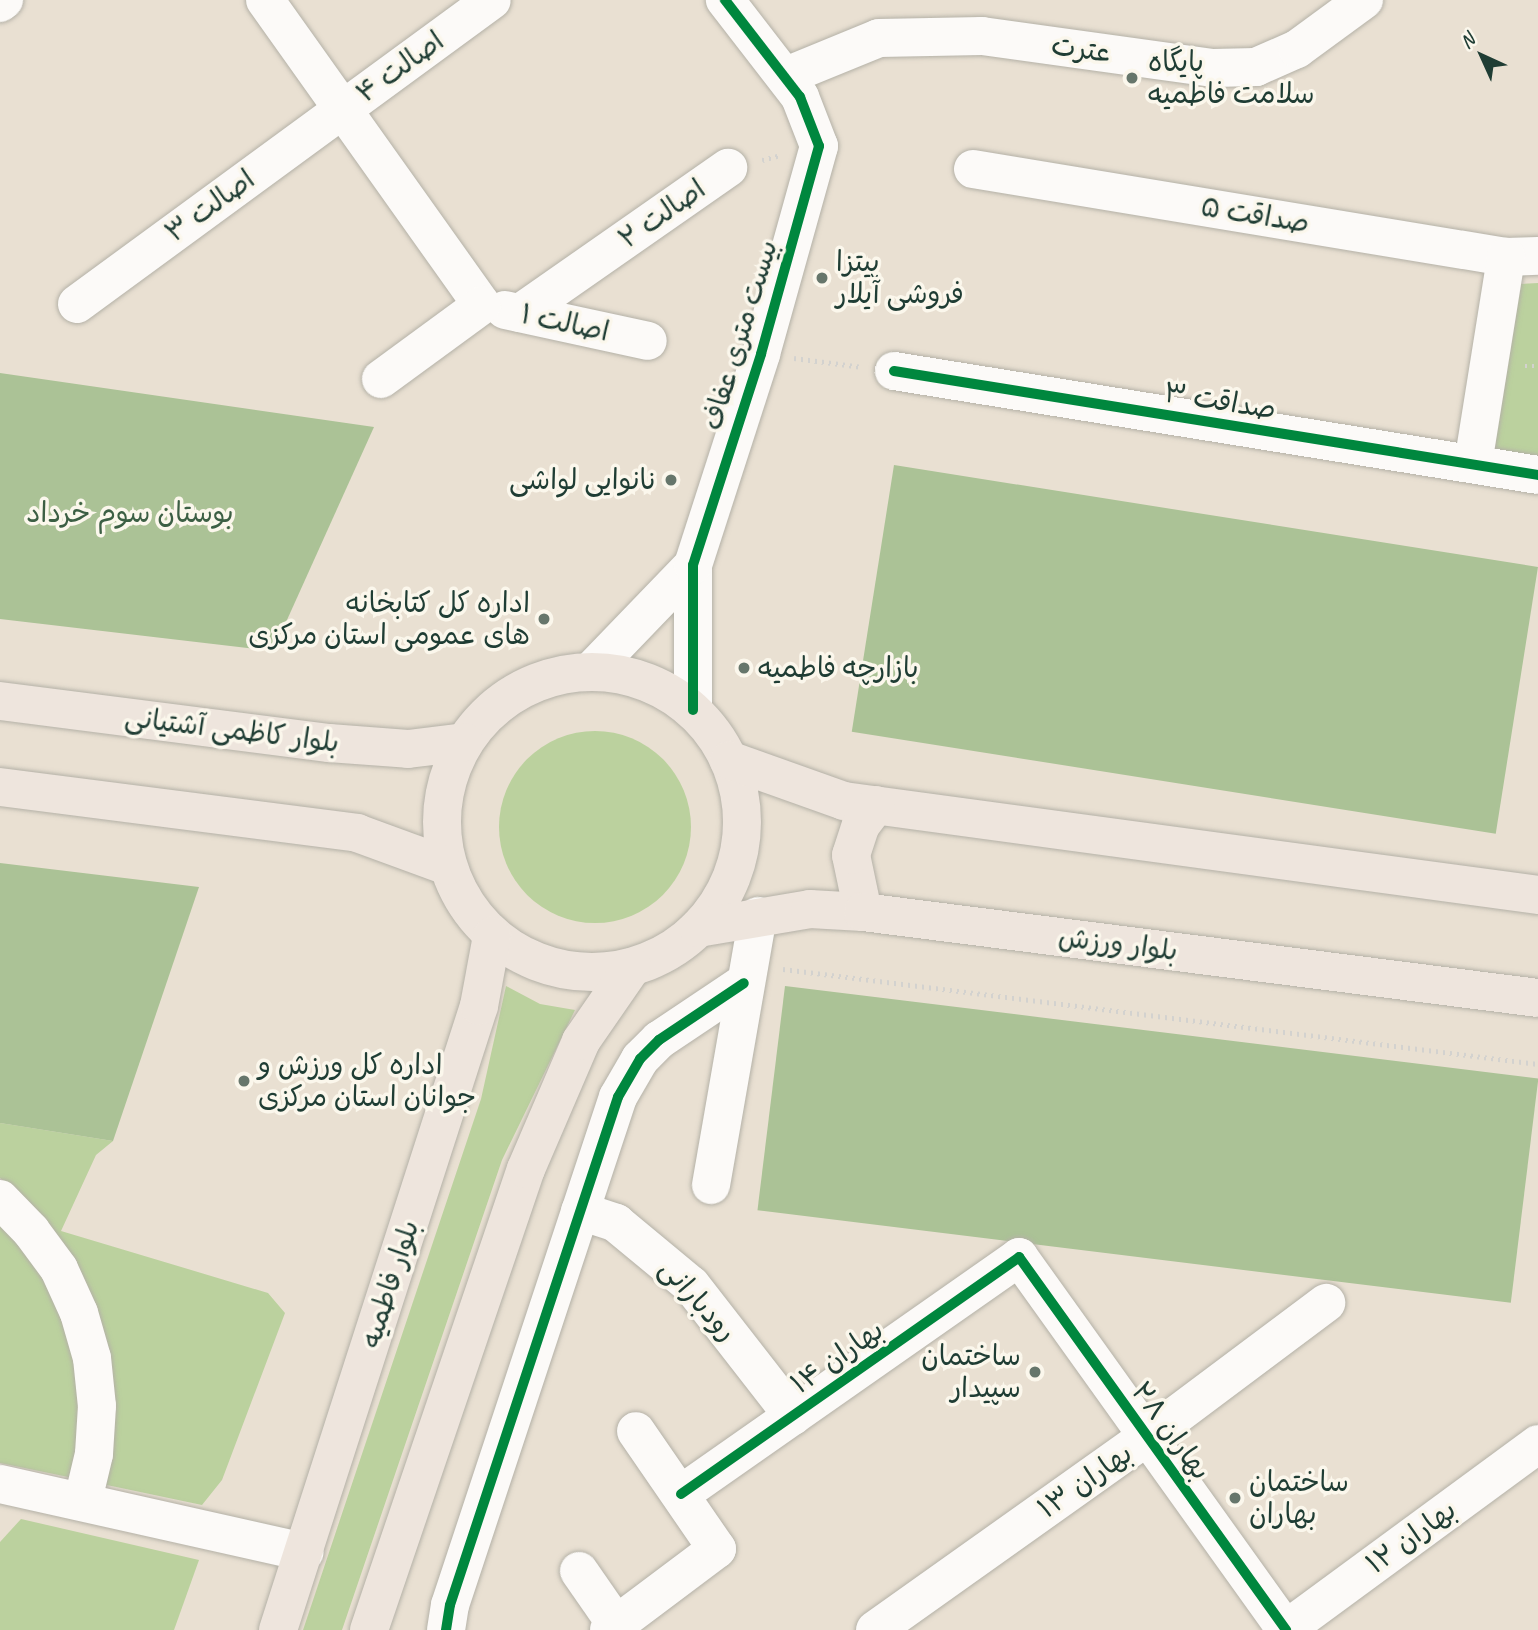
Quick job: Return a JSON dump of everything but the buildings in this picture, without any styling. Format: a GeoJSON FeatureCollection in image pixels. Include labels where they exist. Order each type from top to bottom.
{"type":"FeatureCollection","features":[{"type":"Feature","properties":{"kind":"main road"},"geometry":{"type":"LineString","coordinates":[[591,671],[646,681],[693,710],[729,760],[739,788],[740,848],[732,878],[698,928],[678,945],[632,967],[573,972],[516,953],[492,936],[458,892],[447,866],[443,802],[465,742],[506,699],[532,684],[591,671]]}},
{"type":"Feature","properties":{"kind":"main road","name":"بلوار کاظمی آشتیانی"},"geometry":{"type":"LineString","coordinates":[[0,701],[329,743],[408,749],[465,742]]}},
{"type":"Feature","properties":{"kind":"main road"},"geometry":{"type":"LineString","coordinates":[[729,760],[824,796],[876,805],[1538,895]]}},
{"type":"Feature","properties":{"kind":"main road"},"geometry":{"type":"LineString","coordinates":[[0,787],[357,833],[447,866]]}},
{"type":"Feature","properties":{"kind":"main road"},"geometry":{"type":"LineString","coordinates":[[863,912],[851,855],[861,825],[876,805]]}},
{"type":"Feature","properties":{"kind":"main road","name":"بلوار ورزش"},"geometry":{"type":"LineString","coordinates":[[698,928],[810,909],[863,912],[1538,998]]}},
{"type":"Feature","properties":{"kind":"main road","name":"بلوار فاطمیه"},"geometry":{"type":"LineString","coordinates":[[278,1630],[479,1006],[492,936]]}},
{"type":"Feature","properties":{"kind":"main road"},"geometry":{"type":"LineString","coordinates":[[369,1630],[535,1146],[581,1041],[632,967]]}},
{"type":"Feature","properties":{"kind":"street"},"geometry":{"type":"LineString","coordinates":[[0,3],[4,0]]}},
{"type":"Feature","properties":{"kind":"street"},"geometry":{"type":"LineString","coordinates":[[265,0],[482,305],[381,379]]}},
{"type":"Feature","properties":{"kind":"street","name":"اصالت ۴"},"geometry":{"type":"LineString","coordinates":[[342,108],[492,0]]}},
{"type":"Feature","properties":{"kind":"street"},"geometry":{"type":"LineString","coordinates":[[725,0],[786,76],[807,108],[818,146]]}},
{"type":"Feature","properties":{"kind":"street","name":"عترت"},"geometry":{"type":"LineString","coordinates":[[786,76],[879,38],[982,36],[1213,68],[1256,67],[1297,49],[1364,0]]}},
{"type":"Feature","properties":{"kind":"street","name":"اصالت ۳"},"geometry":{"type":"LineString","coordinates":[[77,304],[342,108]]}},
{"type":"Feature","properties":{"kind":"street","name":"بیست متری عفاف"},"geometry":{"type":"LineString","coordinates":[[693,710],[693,565],[761,354],[818,146]]}},
{"type":"Feature","properties":{"kind":"street","name":"اصالت ۲"},"geometry":{"type":"LineString","coordinates":[[520,313],[727,168]]}},
{"type":"Feature","properties":{"kind":"street","name":"صداقت ۵"},"geometry":{"type":"LineString","coordinates":[[973,169],[1522,256]]}},
{"type":"Feature","properties":{"kind":"street"},"geometry":{"type":"LineString","coordinates":[[1473,464],[1522,256]]}},
{"type":"Feature","properties":{"kind":"street","name":"اصالت ۱"},"geometry":{"type":"LineString","coordinates":[[482,305],[648,341]]}},
{"type":"Feature","properties":{"kind":"street","name":"صداقت ۳"},"geometry":{"type":"LineString","coordinates":[[894,371],[1538,475]]}},
{"type":"Feature","properties":{"kind":"street"},"geometry":{"type":"LineString","coordinates":[[591,671],[693,565]]}},
{"type":"Feature","properties":{"kind":"street"},"geometry":{"type":"LineString","coordinates":[[711,1185],[758,916]]}},
{"type":"Feature","properties":{"kind":"street"},"geometry":{"type":"LineString","coordinates":[[446,1630],[450,1605],[618,1097],[640,1059],[692,1014],[746,974]]}},
{"type":"Feature","properties":{"kind":"street"},"geometry":{"type":"LineString","coordinates":[[0,1199],[31,1231],[59,1269],[79,1313],[92,1358],[95,1442],[83,1500]]}},
{"type":"Feature","properties":{"kind":"street","name":"رودبارانی"},"geometry":{"type":"LineString","coordinates":[[580,1211],[616,1223],[691,1286],[793,1416]]}},
{"type":"Feature","properties":{"kind":"street","name":"بهاران ۱۴"},"geometry":{"type":"LineString","coordinates":[[681,1494],[1019,1257]]}},
{"type":"Feature","properties":{"kind":"street","name":"بهاران ۲۸"},"geometry":{"type":"LineString","coordinates":[[1019,1257],[1285,1630]]}},
{"type":"Feature","properties":{"kind":"street","name":"بهاران ۱۳"},"geometry":{"type":"LineString","coordinates":[[875,1630],[1147,1437],[1326,1303]]}},
{"type":"Feature","properties":{"kind":"street"},"geometry":{"type":"LineString","coordinates":[[579,1571],[615,1628],[718,1549],[636,1431]]}},
{"type":"Feature","properties":{"kind":"street","name":"بهاران ۱۲"},"geometry":{"type":"LineString","coordinates":[[1285,1630],[1538,1444]]}},
{"type":"Feature","properties":{"kind":"street"},"geometry":{"type":"LineString","coordinates":[[0,1484],[83,1500],[304,1552]]}},
{"type":"Feature","properties":{"kind":"path"},"geometry":{"type":"LineString","coordinates":[[761,354],[894,371]]}},
{"type":"Feature","properties":{"kind":"path"},"geometry":{"type":"LineString","coordinates":[[746,974],[1538,1064]]}},
{"type":"Feature","properties":{"kind":"green space"},"geometry":{"type":"Polygon","coordinates":[[[1538,283],[1538,457],[1491,449],[1519,284],[1538,283]]]}},
{"type":"Feature","properties":{"kind":"green space","name":"بوستان سوم خرداد"},"geometry":{"type":"Polygon","coordinates":[[[0,373],[374,427],[273,651],[0,619],[0,373]]]}},
{"type":"Feature","properties":{"kind":"green space"},"geometry":{"type":"Polygon","coordinates":[[[894,465],[1538,567],[1496,834],[852,732],[894,465]]]}},
{"type":"Feature","properties":{"kind":"green space"},"geometry":{"type":"Polygon","coordinates":[[[595,731],[632,738],[663,759],[684,790],[691,827],[684,864],[663,895],[632,916],[595,923],[558,916],[527,895],[506,864],[499,827],[506,790],[527,759],[558,738],[595,731]]]}},
{"type":"Feature","properties":{"kind":"green space"},"geometry":{"type":"Polygon","coordinates":[[[0,863],[199,887],[113,1141],[0,1123],[0,863]]]}},
{"type":"Feature","properties":{"kind":"green space"},"geometry":{"type":"Polygon","coordinates":[[[506,986],[540,1004],[575,1010],[502,1160],[342,1630],[303,1630],[481,1099],[506,986]]]}},
{"type":"Feature","properties":{"kind":"green space"},"geometry":{"type":"Polygon","coordinates":[[[785,986],[1538,1078],[1511,1303],[757,1210],[785,986]]]}},
{"type":"Feature","properties":{"kind":"green space"},"geometry":{"type":"Polygon","coordinates":[[[0,1123],[113,1141],[96,1155],[61,1231],[268,1293],[285,1313],[222,1480],[202,1505],[102,1484],[111,1436],[11,1187],[0,1178],[0,1123]]]}},
{"type":"Feature","properties":{"kind":"green space"},"geometry":{"type":"Polygon","coordinates":[[[0,1219],[49,1278],[82,1375],[73,1478],[0,1463],[0,1219]]]}},
{"type":"Feature","properties":{"kind":"green space"},"geometry":{"type":"Polygon","coordinates":[[[21,1519],[199,1560],[174,1630],[0,1630],[0,1542],[21,1519]]]}},
{"type":"Feature","properties":{"kind":"cycle path"},"geometry":{"type":"LineString","coordinates":[[693,710],[693,565],[761,354],[819,146],[800,97],[725,0]]}},
{"type":"Feature","properties":{"kind":"cycle path"},"geometry":{"type":"LineString","coordinates":[[894,371],[1538,475]]}},
{"type":"Feature","properties":{"kind":"cycle path"},"geometry":{"type":"LineString","coordinates":[[446,1630],[450,1605],[618,1097],[640,1059],[659,1040],[744,983]]}},
{"type":"Feature","properties":{"kind":"cycle path"},"geometry":{"type":"LineString","coordinates":[[681,1494],[1019,1257],[1286,1630]]}},
{"type":"Feature","properties":{"kind":"place","name":"پایگاه سلامت فاطمیه"},"geometry":{"type":"Point","coordinates":[1132,78]}},
{"type":"Feature","properties":{"kind":"place","name":"پیتزا فروشی آیلار"},"geometry":{"type":"Point","coordinates":[822,278]}},
{"type":"Feature","properties":{"kind":"place","name":"نانوایی لواشی"},"geometry":{"type":"Point","coordinates":[671,480]}},
{"type":"Feature","properties":{"kind":"place","name":"اداره کل کتابخانه های عمومی استان مرکزی"},"geometry":{"type":"Point","coordinates":[544,619]}},
{"type":"Feature","properties":{"kind":"place","name":"بازارچه فاطمیه"},"geometry":{"type":"Point","coordinates":[744,668]}},
{"type":"Feature","properties":{"kind":"place","name":"اداره کل ورزش و جوانان استان مرکزی"},"geometry":{"type":"Point","coordinates":[244,1081]}},
{"type":"Feature","properties":{"kind":"place","name":"ساختمان سپیدار"},"geometry":{"type":"Point","coordinates":[1035,1372]}},
{"type":"Feature","properties":{"kind":"place","name":"ساختمان بهاران"},"geometry":{"type":"Point","coordinates":[1235,1498]}}]}
